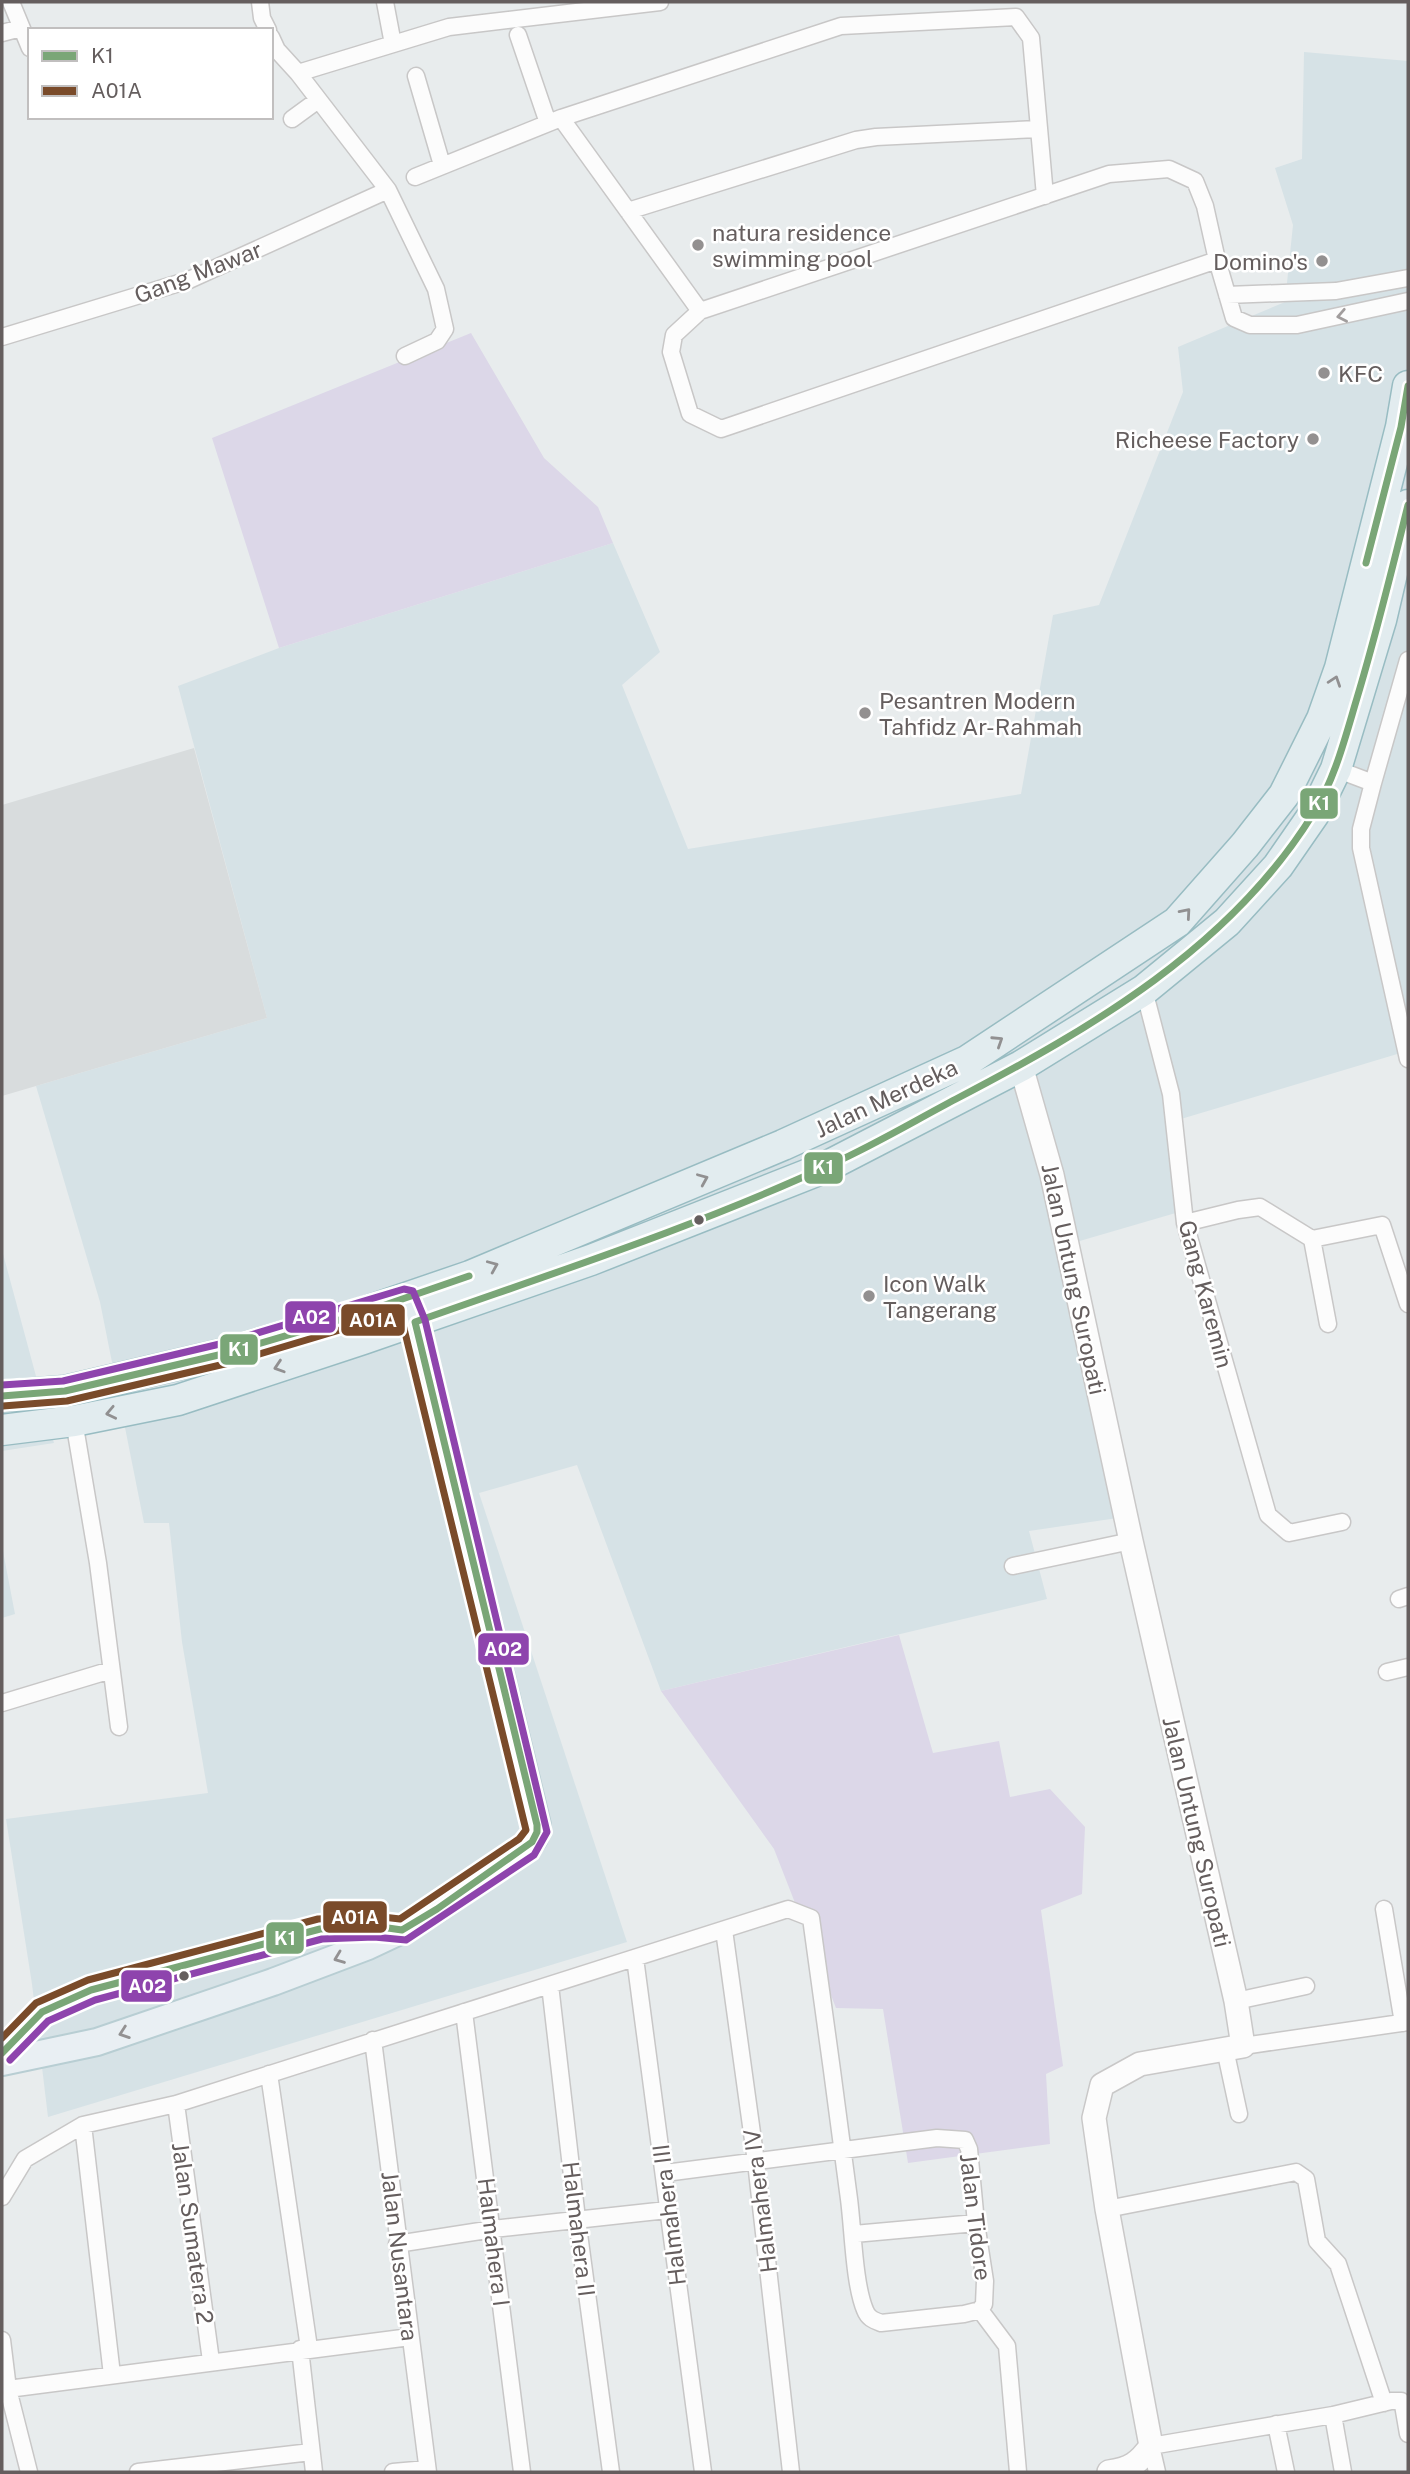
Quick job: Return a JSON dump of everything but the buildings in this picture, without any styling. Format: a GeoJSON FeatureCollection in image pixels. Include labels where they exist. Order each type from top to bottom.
{"type":"FeatureCollection","features":[{"type":"Feature","properties":{"kind":"highway","name":"Jalan Merdeka"},"geometry":{"type":"LineString","coordinates":[[2,1396],[65,1391],[411,1310],[470,1276],[783,1145],[967,1061],[1177,922],[1245,845],[1284,795],[1322,719],[1343,656],[1408,392]]}},
{"type":"Feature","properties":{"kind":"highway"},"geometry":{"type":"LineString","coordinates":[[2,1430],[74,1421],[178,1399],[411,1310],[591,1260],[824,1168],[1021,1066],[1144,990],[1227,922],[1278,866],[1314,814],[1336,769],[1381,620],[1408,505]]}},
{"type":"Feature","properties":{"kind":"main road"},"geometry":{"type":"LineString","coordinates":[[2,2062],[97,2042],[368,1947],[437,1909],[527,1847],[534,1838],[537,1825],[411,1310]]}},
{"type":"Feature","properties":{"kind":"street"},"geometry":{"type":"LineString","coordinates":[[11,2],[28,44]]}},
{"type":"Feature","properties":{"kind":"street"},"geometry":{"type":"LineString","coordinates":[[260,2],[262,18],[267,28]]}},
{"type":"Feature","properties":{"kind":"street"},"geometry":{"type":"LineString","coordinates":[[385,2],[393,44]]}},
{"type":"Feature","properties":{"kind":"street"},"geometry":{"type":"LineString","coordinates":[[298,73],[449,27],[660,2]]}},
{"type":"Feature","properties":{"kind":"street"},"geometry":{"type":"LineString","coordinates":[[415,177],[554,121],[841,26],[1016,17],[1031,38],[1045,196]]}},
{"type":"Feature","properties":{"kind":"street"},"geometry":{"type":"LineString","coordinates":[[2,33],[21,28]]}},
{"type":"Feature","properties":{"kind":"street"},"geometry":{"type":"LineString","coordinates":[[518,35],[554,121],[628,211],[700,311]]}},
{"type":"Feature","properties":{"kind":"street"},"geometry":{"type":"LineString","coordinates":[[273,41],[277,50],[298,73],[388,190],[436,289],[445,329],[437,341],[405,356]]}},
{"type":"Feature","properties":{"kind":"street"},"geometry":{"type":"LineString","coordinates":[[416,76],[442,165]]}},
{"type":"Feature","properties":{"kind":"street"},"geometry":{"type":"LineString","coordinates":[[292,119],[318,100]]}},
{"type":"Feature","properties":{"kind":"street"},"geometry":{"type":"LineString","coordinates":[[628,211],[856,140],[876,136],[1038,128]]}},
{"type":"Feature","properties":{"kind":"street"},"geometry":{"type":"LineString","coordinates":[[1217,260],[721,429],[690,414],[671,352],[674,335],[700,311],[1109,174],[1169,169],[1195,181],[1205,206],[1234,318],[1250,325],[1297,324],[1408,301]]}},
{"type":"Feature","properties":{"kind":"street","name":"Gang Mawar"},"geometry":{"type":"LineString","coordinates":[[2,337],[189,279],[388,190]]}},
{"type":"Feature","properties":{"kind":"street"},"geometry":{"type":"LineString","coordinates":[[1227,295],[1336,291],[1408,278]]}},
{"type":"Feature","properties":{"kind":"street"},"geometry":{"type":"LineString","coordinates":[[1408,660],[1361,829],[1361,848],[1408,1059]]}},
{"type":"Feature","properties":{"kind":"street"},"geometry":{"type":"LineString","coordinates":[[1336,769],[1373,783]]}},
{"type":"Feature","properties":{"kind":"street","name":"Gang Karemin"},"geometry":{"type":"LineString","coordinates":[[1144,990],[1171,1094],[1185,1223],[1268,1515],[1289,1534],[1342,1522]]}},
{"type":"Feature","properties":{"kind":"street","name":"Jalan Untung Suropati"},"geometry":{"type":"LineString","coordinates":[[1021,1066],[1052,1175],[1130,1541],[1236,2001],[1234,2047]]}},
{"type":"Feature","properties":{"kind":"street"},"geometry":{"type":"LineString","coordinates":[[1185,1223],[1260,1207],[1312,1238],[1382,1225],[1408,1304]]}},
{"type":"Feature","properties":{"kind":"street"},"geometry":{"type":"LineString","coordinates":[[1312,1238],[1328,1324]]}},
{"type":"Feature","properties":{"kind":"street"},"geometry":{"type":"LineString","coordinates":[[74,1421],[98,1563],[119,1727]]}},
{"type":"Feature","properties":{"kind":"street"},"geometry":{"type":"LineString","coordinates":[[1013,1566],[1130,1541]]}},
{"type":"Feature","properties":{"kind":"street"},"geometry":{"type":"LineString","coordinates":[[1387,1672],[1408,1667]]}},
{"type":"Feature","properties":{"kind":"street"},"geometry":{"type":"LineString","coordinates":[[2,1703],[111,1670]]}},
{"type":"Feature","properties":{"kind":"street"},"geometry":{"type":"LineString","coordinates":[[2,2197],[25,2159],[83,2126],[176,2104],[788,1909],[811,1918],[854,2234],[975,2223]]}},
{"type":"Feature","properties":{"kind":"street"},"geometry":{"type":"LineString","coordinates":[[1157,2472],[1107,2209],[1094,2118],[1102,2085],[1140,2063],[1406,2022],[1384,1909]]}},
{"type":"Feature","properties":{"kind":"street","name":"Halmahera IV"},"geometry":{"type":"LineString","coordinates":[[724,1930],[756,2162],[791,2472]]}},
{"type":"Feature","properties":{"kind":"street","name":"Halmahera III"},"geometry":{"type":"LineString","coordinates":[[635,1958],[703,2472]]}},
{"type":"Feature","properties":{"kind":"street","name":"Halmahera II"},"geometry":{"type":"LineString","coordinates":[[550,1985],[577,2219],[611,2472]]}},
{"type":"Feature","properties":{"kind":"street"},"geometry":{"type":"LineString","coordinates":[[1236,2001],[1306,1986]]}},
{"type":"Feature","properties":{"kind":"street","name":"Halmahera I"},"geometry":{"type":"LineString","coordinates":[[464,2012],[522,2472]]}},
{"type":"Feature","properties":{"kind":"street","name":"Jalan Nusantara"},"geometry":{"type":"LineString","coordinates":[[373,2040],[428,2471]]}},
{"type":"Feature","properties":{"kind":"street"},"geometry":{"type":"LineString","coordinates":[[1234,2047],[1239,2114]]}},
{"type":"Feature","properties":{"kind":"street"},"geometry":{"type":"LineString","coordinates":[[269,2074],[304,2349],[314,2472]]}},
{"type":"Feature","properties":{"kind":"street","name":"Jalan Sumatera 2"},"geometry":{"type":"LineString","coordinates":[[176,2104],[211,2361]]}},
{"type":"Feature","properties":{"kind":"street"},"geometry":{"type":"LineString","coordinates":[[83,2126],[112,2375]]}},
{"type":"Feature","properties":{"kind":"street","name":"Jalan Tidore"},"geometry":{"type":"LineString","coordinates":[[665,2173],[937,2138],[965,2140],[969,2149],[975,2223],[985,2281],[986,2295],[980,2309],[964,2314],[881,2323],[872,2320],[866,2314],[861,2298],[854,2234]]}},
{"type":"Feature","properties":{"kind":"street"},"geometry":{"type":"LineString","coordinates":[[1107,2209],[1296,2172],[1306,2179],[1317,2241],[1338,2264],[1384,2403]]}},
{"type":"Feature","properties":{"kind":"street"},"geometry":{"type":"LineString","coordinates":[[397,2244],[493,2229],[667,2210]]}},
{"type":"Feature","properties":{"kind":"street"},"geometry":{"type":"LineString","coordinates":[[980,2309],[1007,2346],[1018,2472]]}},
{"type":"Feature","properties":{"kind":"street"},"geometry":{"type":"LineString","coordinates":[[8,2389],[410,2337]]}},
{"type":"Feature","properties":{"kind":"street"},"geometry":{"type":"LineString","coordinates":[[2,2340],[8,2389],[29,2472]]}},
{"type":"Feature","properties":{"kind":"street"},"geometry":{"type":"LineString","coordinates":[[1116,2472],[1140,2461],[1151,2446],[1333,2415],[1384,2403],[1401,2401],[1408,2434]]}},
{"type":"Feature","properties":{"kind":"street"},"geometry":{"type":"LineString","coordinates":[[1333,2415],[1343,2472]]}},
{"type":"Feature","properties":{"kind":"street"},"geometry":{"type":"LineString","coordinates":[[1276,2424],[1286,2472]]}},
{"type":"Feature","properties":{"kind":"street"},"geometry":{"type":"LineString","coordinates":[[138,2472],[311,2452]]}},
{"type":"Feature","properties":{"kind":"street"},"geometry":{"type":"LineString","coordinates":[[393,2472],[428,2471]]}},
{"type":"Feature","properties":{"kind":"shaded area"},"geometry":{"type":"Polygon","coordinates":[[[1304,52],[1408,61],[1408,1071],[1404,1052],[1181,1119],[1186,1210],[1066,1245],[1138,1515],[1029,1531],[1047,1599],[661,1691],[577,1465],[479,1493],[627,1942],[48,2117],[32,1984],[6,1819],[208,1793],[182,1642],[169,1523],[144,1523],[100,1302],[36,1086],[267,1018],[178,686],[279,648],[613,543],[660,652],[622,685],[688,849],[1021,794],[1053,615],[1099,605],[1183,392],[1178,347],[1285,302],[1293,225],[1275,168],[1302,159],[1304,52]]]}},
{"type":"Feature","properties":{"kind":"shaded area"},"geometry":{"type":"Polygon","coordinates":[[[471,333],[544,458],[598,507],[613,543],[279,648],[212,438],[471,333]]]}},
{"type":"Feature","properties":{"kind":"shaded area"},"geometry":{"type":"Polygon","coordinates":[[[194,748],[267,1018],[2,1096],[2,805],[194,748]]]}},
{"type":"Feature","properties":{"kind":"shaded area"},"geometry":{"type":"Polygon","coordinates":[[[2,1250],[54,1443],[2,1451],[2,1250]]]}},
{"type":"Feature","properties":{"kind":"shaded area"},"geometry":{"type":"Polygon","coordinates":[[[2,1546],[15,1614],[2,1618],[2,1546]]]}},
{"type":"Feature","properties":{"kind":"shaded area"},"geometry":{"type":"Polygon","coordinates":[[[899,1635],[933,1753],[999,1741],[1010,1797],[1050,1789],[1085,1827],[1082,1894],[1041,1910],[1063,2066],[1046,2074],[1050,2144],[908,2163],[883,2009],[836,2008],[774,1849],[661,1691],[899,1635]]]}},
{"type":"Feature","properties":{"kind":"transit line","name":"K1"},"geometry":{"type":"LineString","coordinates":[[1366,563],[1401,427],[1408,386]]}},
{"type":"Feature","properties":{"kind":"transit line","name":"K1"},"geometry":{"type":"LineString","coordinates":[[2,2053],[42,2012],[91,1990],[320,1929],[374,1926],[402,1930],[437,1909],[532,1842],[537,1825],[415,1322],[679,1228],[850,1156],[1007,1072],[1107,1013],[1199,944],[1241,905],[1279,862],[1321,801],[1344,743],[1408,505]]}},
{"type":"Feature","properties":{"kind":"transit line","name":"K1"},"geometry":{"type":"LineString","coordinates":[[2,1396],[65,1391],[227,1353],[356,1315],[469,1276]]}},
{"type":"Feature","properties":{"kind":"transit line","name":"A02"},"geometry":{"type":"LineString","coordinates":[[2,1385],[63,1381],[224,1343],[404,1289],[413,1291],[425,1320],[547,1832],[534,1855],[406,1940],[374,1937],[322,1939],[95,2000],[48,2021],[10,2060]]}},
{"type":"Feature","properties":{"kind":"transit line","name":"A01A"},"geometry":{"type":"LineString","coordinates":[[2,2038],[36,2003],[88,1980],[318,1919],[374,1916],[400,1919],[519,1839],[526,1830],[400,1312],[229,1363],[67,1401],[3,1406]]}},
{"type":"Feature","properties":{"kind":"place","name":"natura residence swimming pool"},"geometry":{"type":"Point","coordinates":[698,245]}},
{"type":"Feature","properties":{"kind":"place","name":"Domino's"},"geometry":{"type":"Point","coordinates":[1322,261]}},
{"type":"Feature","properties":{"kind":"place","name":"KFC"},"geometry":{"type":"Point","coordinates":[1324,373]}},
{"type":"Feature","properties":{"kind":"place","name":"Richeese Factory"},"geometry":{"type":"Point","coordinates":[1313,439]}},
{"type":"Feature","properties":{"kind":"place","name":"Pesantren Modern Tahfidz Ar-Rahmah"},"geometry":{"type":"Point","coordinates":[865,713]}},
{"type":"Feature","properties":{"kind":"place","name":"Icon Walk Tangerang"},"geometry":{"type":"Point","coordinates":[869,1296]}}]}
